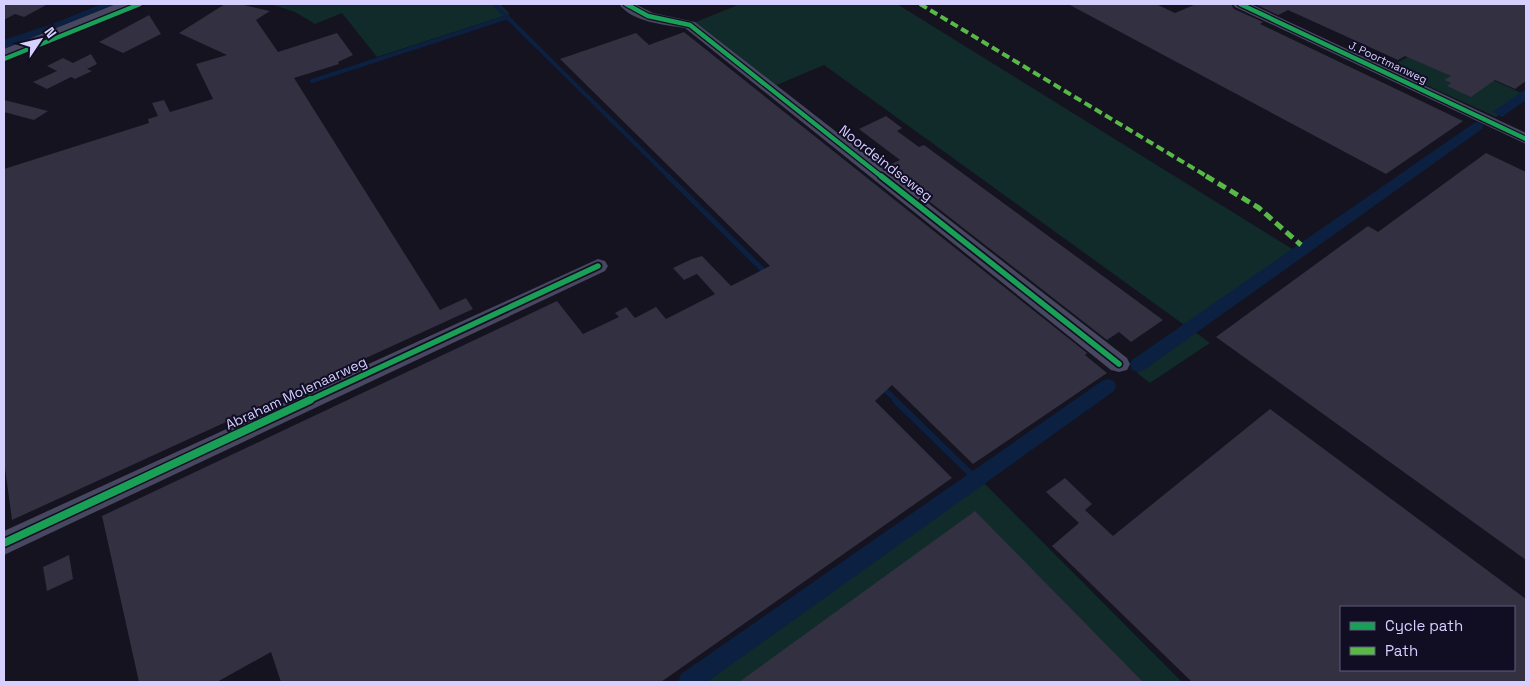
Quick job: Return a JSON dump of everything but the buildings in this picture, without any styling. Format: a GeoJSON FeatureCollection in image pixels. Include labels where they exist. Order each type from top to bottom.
{"type":"FeatureCollection","features":[{"type":"Feature","properties":{"kind":"street"},"geometry":{"type":"LineString","coordinates":[[4,54],[128,4]]}},
{"type":"Feature","properties":{"kind":"street","name":"Noordeindseweg"},"geometry":{"type":"LineString","coordinates":[[626,4],[633,9],[663,20],[690,24],[1119,364]]}},
{"type":"Feature","properties":{"kind":"street","name":"J. Poortmanweg"},"geometry":{"type":"LineString","coordinates":[[1240,4],[1526,139]]}},
{"type":"Feature","properties":{"kind":"street","name":"Abraham Molenaarweg"},"geometry":{"type":"LineString","coordinates":[[4,543],[598,266]]}},
{"type":"Feature","properties":{"kind":"green space"},"geometry":{"type":"Polygon","coordinates":[[[270,4],[500,4],[510,14],[377,57],[342,13],[315,24],[295,12],[270,4]]]}},
{"type":"Feature","properties":{"kind":"green space"},"geometry":{"type":"Polygon","coordinates":[[[740,4],[897,4],[1302,255],[1195,332],[1210,343],[1150,383],[1137,373],[1194,332],[824,65],[772,87],[691,24],[740,4]]]}},
{"type":"Feature","properties":{"kind":"green space"},"geometry":{"type":"Polygon","coordinates":[[[1422,48],[1526,95],[1526,97],[1496,117],[1389,68],[1422,48]]]}},
{"type":"Feature","properties":{"kind":"green space"},"geometry":{"type":"Polygon","coordinates":[[[983,482],[1182,682],[700,682],[983,482]]]}},
{"type":"Feature","properties":{"kind":"water"},"geometry":{"type":"Polygon","coordinates":[[[102,4],[115,4],[4,49],[4,40],[52,24],[102,4]]]}},
{"type":"Feature","properties":{"kind":"water"},"geometry":{"type":"Polygon","coordinates":[[[1526,89],[1526,100],[1502,117],[1492,112],[1526,89]]]}},
{"type":"Feature","properties":{"kind":"waterway"},"geometry":{"type":"LineString","coordinates":[[494,4],[507,17]]}},
{"type":"Feature","properties":{"kind":"waterway"},"geometry":{"type":"LineString","coordinates":[[312,81],[507,17]]}},
{"type":"Feature","properties":{"kind":"waterway"},"geometry":{"type":"LineString","coordinates":[[507,17],[669,177]]}},
{"type":"Feature","properties":{"kind":"waterway"},"geometry":{"type":"LineString","coordinates":[[1138,365],[1478,126]]}},
{"type":"Feature","properties":{"kind":"waterway"},"geometry":{"type":"LineString","coordinates":[[668,176],[767,274]]}},
{"type":"Feature","properties":{"kind":"waterway"},"geometry":{"type":"LineString","coordinates":[[689,682],[1108,386]]}},
{"type":"Feature","properties":{"kind":"waterway"},"geometry":{"type":"LineString","coordinates":[[882,387],[897,401]]}},
{"type":"Feature","properties":{"kind":"waterway"},"geometry":{"type":"LineString","coordinates":[[895,400],[976,479]]}},
{"type":"Feature","properties":{"kind":"marked path"},"geometry":{"type":"LineString","coordinates":[[920,4],[1259,208],[1301,245]]}},
{"type":"Feature","properties":{"kind":"cycle path"},"geometry":{"type":"LineString","coordinates":[[4,59],[140,4]]}},
{"type":"Feature","properties":{"kind":"cycle path"},"geometry":{"type":"LineString","coordinates":[[626,4],[648,16],[690,25],[1119,364]]}},
{"type":"Feature","properties":{"kind":"cycle path"},"geometry":{"type":"LineString","coordinates":[[1240,4],[1526,139]]}},
{"type":"Feature","properties":{"kind":"cycle path"},"geometry":{"type":"LineString","coordinates":[[4,543],[598,266]]}}]}
